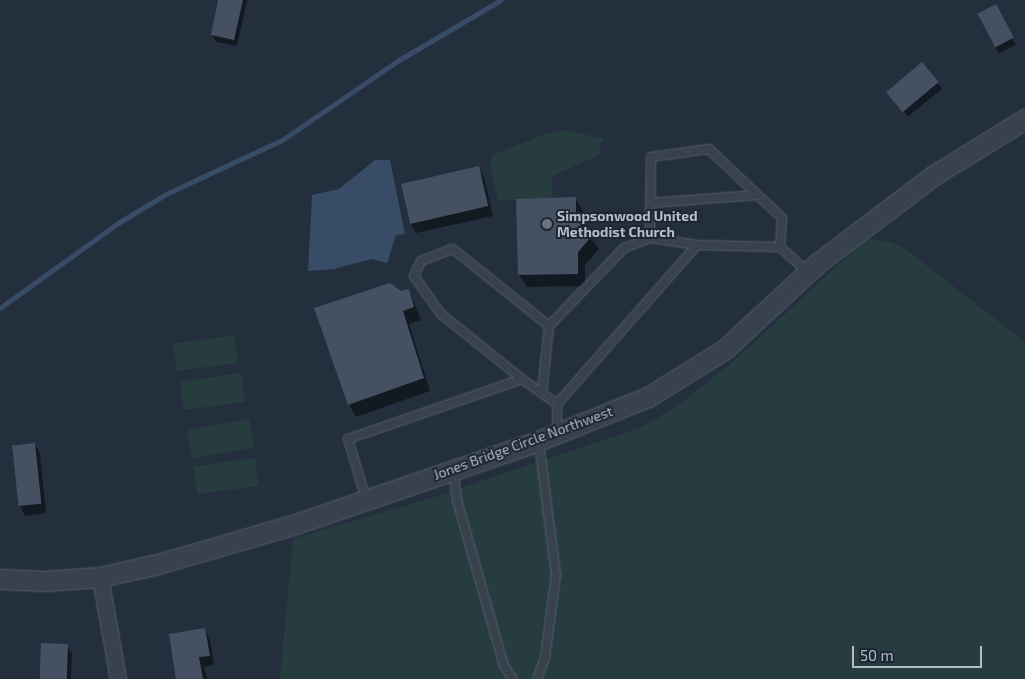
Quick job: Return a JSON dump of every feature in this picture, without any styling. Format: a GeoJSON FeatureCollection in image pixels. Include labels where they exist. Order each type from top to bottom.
{"type":"FeatureCollection","features":[{"type":"Feature","properties":{"kind":"street","name":"Jones Bridge Circle Northwest"},"geometry":{"type":"LineString","coordinates":[[0,579],[44,581],[100,577],[158,564],[287,526],[453,468],[538,441],[648,397],[726,349],[808,272],[934,174],[1025,119]]}},
{"type":"Feature","properties":{"kind":"street"},"geometry":{"type":"LineString","coordinates":[[100,577],[118,679]]}},
{"type":"Feature","properties":{"kind":"lane"},"geometry":{"type":"LineString","coordinates":[[650,238],[651,157],[708,149],[782,218],[780,247]]}},
{"type":"Feature","properties":{"kind":"lane"},"geometry":{"type":"LineString","coordinates":[[651,203],[757,195]]}},
{"type":"Feature","properties":{"kind":"lane"},"geometry":{"type":"LineString","coordinates":[[542,393],[549,326],[624,248],[650,238],[697,245],[780,247],[808,272]]}},
{"type":"Feature","properties":{"kind":"lane"},"geometry":{"type":"LineString","coordinates":[[557,433],[557,404],[697,245]]}},
{"type":"Feature","properties":{"kind":"lane"},"geometry":{"type":"LineString","coordinates":[[549,326],[453,249],[421,261],[414,276],[441,314],[522,379],[557,404]]}},
{"type":"Feature","properties":{"kind":"lane"},"geometry":{"type":"LineString","coordinates":[[366,499],[348,438],[522,379]]}},
{"type":"Feature","properties":{"kind":"lane"},"geometry":{"type":"LineString","coordinates":[[537,679],[545,658],[556,575],[538,441]]}},
{"type":"Feature","properties":{"kind":"lane"},"geometry":{"type":"LineString","coordinates":[[453,468],[457,500],[504,666],[513,679]]}},
{"type":"Feature","properties":{"kind":"green space"},"geometry":{"type":"Polygon","coordinates":[[[567,130],[604,139],[599,148],[602,154],[552,176],[553,198],[498,201],[490,163],[493,155],[545,134],[567,130]]]}},
{"type":"Feature","properties":{"kind":"green space"},"geometry":{"type":"Polygon","coordinates":[[[866,239],[887,241],[903,247],[1025,342],[1025,679],[280,679],[293,539],[441,495],[644,426],[684,401],[737,358],[866,239]]]}},
{"type":"Feature","properties":{"kind":"green space"},"geometry":{"type":"Polygon","coordinates":[[[234,335],[238,363],[177,371],[173,344],[234,335]]]}},
{"type":"Feature","properties":{"kind":"green space"},"geometry":{"type":"Polygon","coordinates":[[[241,373],[245,402],[184,410],[180,382],[241,373]]]}},
{"type":"Feature","properties":{"kind":"green space"},"geometry":{"type":"Polygon","coordinates":[[[249,419],[254,448],[192,458],[187,430],[249,419]]]}},
{"type":"Feature","properties":{"kind":"green space"},"geometry":{"type":"Polygon","coordinates":[[[255,458],[259,486],[198,494],[194,467],[255,458]]]}},
{"type":"Feature","properties":{"kind":"water"},"geometry":{"type":"Polygon","coordinates":[[[375,160],[390,160],[405,234],[396,235],[387,263],[371,259],[334,269],[308,271],[312,195],[339,189],[375,160]]]}},
{"type":"Feature","properties":{"kind":"building"},"geometry":{"type":"Polygon","coordinates":[[[218,0],[243,0],[234,40],[211,35],[218,0]]]}},
{"type":"Feature","properties":{"kind":"building"},"geometry":{"type":"Polygon","coordinates":[[[996,4],[1014,38],[995,47],[977,14],[996,4]]]}},
{"type":"Feature","properties":{"kind":"building"},"geometry":{"type":"Polygon","coordinates":[[[922,62],[939,82],[903,112],[886,92],[922,62]]]}},
{"type":"Feature","properties":{"kind":"building"},"geometry":{"type":"Polygon","coordinates":[[[479,166],[488,206],[410,224],[401,184],[479,166]]]}},
{"type":"Feature","properties":{"kind":"building"},"geometry":{"type":"Polygon","coordinates":[[[576,197],[576,220],[593,235],[578,252],[578,274],[518,275],[516,199],[576,197]]]}},
{"type":"Feature","properties":{"kind":"building"},"geometry":{"type":"Polygon","coordinates":[[[390,283],[401,291],[409,289],[414,307],[403,311],[424,378],[348,405],[314,308],[390,283]]]}},
{"type":"Feature","properties":{"kind":"building"},"geometry":{"type":"Polygon","coordinates":[[[35,443],[41,504],[19,506],[12,445],[35,443]]]}},
{"type":"Feature","properties":{"kind":"building"},"geometry":{"type":"Polygon","coordinates":[[[205,628],[210,656],[199,657],[203,679],[176,679],[169,634],[205,628]]]}},
{"type":"Feature","properties":{"kind":"building"},"geometry":{"type":"Polygon","coordinates":[[[41,643],[68,644],[67,679],[40,679],[41,643]]]}},
{"type":"Feature","properties":{"kind":"waterway"},"geometry":{"type":"LineString","coordinates":[[0,308],[118,223],[166,194],[282,140],[399,60],[501,0]]}},
{"type":"Feature","properties":{"kind":"place","name":"Simpsonwood United Methodist Church"},"geometry":{"type":"Point","coordinates":[547,224]}}]}
